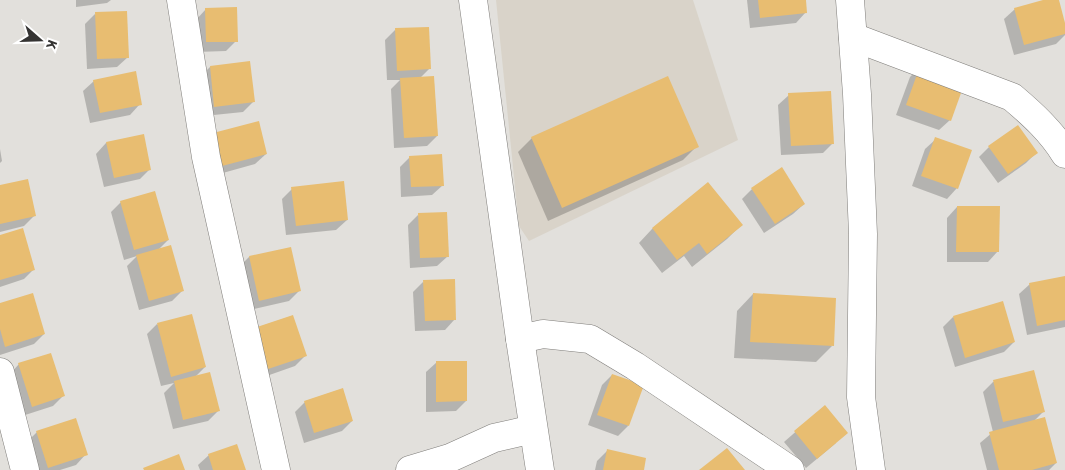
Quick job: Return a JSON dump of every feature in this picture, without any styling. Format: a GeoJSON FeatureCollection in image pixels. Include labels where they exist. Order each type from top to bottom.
{"type":"FeatureCollection","features":[{"type":"Feature","properties":{"kind":"street"},"geometry":{"type":"LineString","coordinates":[[181,0],[206,157],[276,470]]}},
{"type":"Feature","properties":{"kind":"street"},"geometry":{"type":"LineString","coordinates":[[473,0],[540,470]]}},
{"type":"Feature","properties":{"kind":"street"},"geometry":{"type":"LineString","coordinates":[[850,0],[863,234],[861,397],[871,470]]}},
{"type":"Feature","properties":{"kind":"street"},"geometry":{"type":"LineString","coordinates":[[853,36],[1012,97],[1041,124],[1065,154]]}},
{"type":"Feature","properties":{"kind":"street"},"geometry":{"type":"LineString","coordinates":[[520,339],[542,334],[590,339],[635,366],[790,470]]}},
{"type":"Feature","properties":{"kind":"street"},"geometry":{"type":"LineString","coordinates":[[0,372],[24,470]]}},
{"type":"Feature","properties":{"kind":"street"},"geometry":{"type":"LineString","coordinates":[[410,470],[450,458],[494,438],[533,429]]}},
{"type":"Feature","properties":{"kind":"shaded area"},"geometry":{"type":"Polygon","coordinates":[[[496,0],[693,0],[738,140],[529,241],[519,226],[496,0]]]}},
{"type":"Feature","properties":{"kind":"building"},"geometry":{"type":"Polygon","coordinates":[[[758,0],[806,0],[807,13],[760,18],[758,0]]]}},
{"type":"Feature","properties":{"kind":"building"},"geometry":{"type":"Polygon","coordinates":[[[1043,0],[1059,0],[1065,23],[1065,34],[1024,45],[1014,8],[1043,0]]]}},
{"type":"Feature","properties":{"kind":"building"},"geometry":{"type":"Polygon","coordinates":[[[237,7],[238,42],[206,42],[205,8],[237,7]]]}},
{"type":"Feature","properties":{"kind":"building"},"geometry":{"type":"Polygon","coordinates":[[[127,11],[129,58],[97,59],[95,12],[127,11]]]}},
{"type":"Feature","properties":{"kind":"building"},"geometry":{"type":"Polygon","coordinates":[[[429,27],[431,69],[397,71],[395,28],[429,27]]]}},
{"type":"Feature","properties":{"kind":"building"},"geometry":{"type":"Polygon","coordinates":[[[250,61],[255,102],[214,107],[210,66],[250,61]]]}},
{"type":"Feature","properties":{"kind":"building"},"geometry":{"type":"Polygon","coordinates":[[[920,66],[965,82],[951,121],[906,105],[920,66]]]}},
{"type":"Feature","properties":{"kind":"building"},"geometry":{"type":"Polygon","coordinates":[[[136,71],[142,105],[100,113],[93,80],[136,71]]]}},
{"type":"Feature","properties":{"kind":"building"},"geometry":{"type":"Polygon","coordinates":[[[434,76],[438,136],[404,138],[400,78],[434,76]]]}},
{"type":"Feature","properties":{"kind":"building"},"geometry":{"type":"Polygon","coordinates":[[[668,76],[699,147],[562,208],[531,137],[668,76]]]}},
{"type":"Feature","properties":{"kind":"building"},"geometry":{"type":"Polygon","coordinates":[[[831,91],[834,144],[791,146],[788,93],[831,91]]]}},
{"type":"Feature","properties":{"kind":"building"},"geometry":{"type":"Polygon","coordinates":[[[259,121],[267,154],[222,166],[213,133],[259,121]]]}},
{"type":"Feature","properties":{"kind":"building"},"geometry":{"type":"Polygon","coordinates":[[[1018,125],[1038,153],[1008,174],[988,146],[1018,125]]]}},
{"type":"Feature","properties":{"kind":"building"},"geometry":{"type":"Polygon","coordinates":[[[144,134],[151,170],[114,178],[106,142],[144,134]]]}},
{"type":"Feature","properties":{"kind":"building"},"geometry":{"type":"Polygon","coordinates":[[[935,137],[972,150],[958,189],[921,176],[935,137]]]}},
{"type":"Feature","properties":{"kind":"building"},"geometry":{"type":"Polygon","coordinates":[[[442,154],[444,186],[411,187],[409,156],[442,154]]]}},
{"type":"Feature","properties":{"kind":"building"},"geometry":{"type":"Polygon","coordinates":[[[782,167],[805,204],[775,224],[751,188],[782,167]]]}},
{"type":"Feature","properties":{"kind":"building"},"geometry":{"type":"Polygon","coordinates":[[[28,179],[36,216],[0,224],[0,185],[28,179]]]}},
{"type":"Feature","properties":{"kind":"building"},"geometry":{"type":"Polygon","coordinates":[[[344,181],[348,220],[296,226],[291,187],[344,181]]]}},
{"type":"Feature","properties":{"kind":"building"},"geometry":{"type":"Polygon","coordinates":[[[708,182],[743,225],[707,254],[699,243],[677,260],[652,228],[708,182]]]}},
{"type":"Feature","properties":{"kind":"building"},"geometry":{"type":"Polygon","coordinates":[[[155,191],[169,240],[134,250],[120,201],[155,191]]]}},
{"type":"Feature","properties":{"kind":"building"},"geometry":{"type":"Polygon","coordinates":[[[957,206],[1000,206],[999,252],[956,252],[957,206]]]}},
{"type":"Feature","properties":{"kind":"building"},"geometry":{"type":"Polygon","coordinates":[[[447,212],[449,257],[420,258],[418,213],[447,212]]]}},
{"type":"Feature","properties":{"kind":"building"},"geometry":{"type":"Polygon","coordinates":[[[23,228],[35,270],[0,280],[0,235],[23,228]]]}},
{"type":"Feature","properties":{"kind":"building"},"geometry":{"type":"Polygon","coordinates":[[[171,245],[184,291],[149,301],[136,255],[171,245]]]}},
{"type":"Feature","properties":{"kind":"building"},"geometry":{"type":"Polygon","coordinates":[[[291,247],[301,291],[259,301],[249,256],[291,247]]]}},
{"type":"Feature","properties":{"kind":"building"},"geometry":{"type":"Polygon","coordinates":[[[1065,276],[1065,320],[1037,326],[1029,283],[1065,276]]]}},
{"type":"Feature","properties":{"kind":"building"},"geometry":{"type":"Polygon","coordinates":[[[455,279],[456,320],[425,321],[423,280],[455,279]]]}},
{"type":"Feature","properties":{"kind":"building"},"geometry":{"type":"Polygon","coordinates":[[[33,293],[45,334],[5,347],[0,329],[0,303],[33,293]]]}},
{"type":"Feature","properties":{"kind":"building"},"geometry":{"type":"Polygon","coordinates":[[[753,293],[836,298],[834,346],[750,342],[753,293]]]}},
{"type":"Feature","properties":{"kind":"building"},"geometry":{"type":"Polygon","coordinates":[[[1003,301],[1015,342],[965,358],[953,316],[1003,301]]]}},
{"type":"Feature","properties":{"kind":"building"},"geometry":{"type":"Polygon","coordinates":[[[192,314],[206,367],[171,377],[157,323],[192,314]]]}},
{"type":"Feature","properties":{"kind":"building"},"geometry":{"type":"Polygon","coordinates":[[[293,315],[307,356],[268,369],[254,328],[293,315]]]}},
{"type":"Feature","properties":{"kind":"building"},"geometry":{"type":"Polygon","coordinates":[[[51,353],[65,396],[32,407],[18,363],[51,353]]]}},
{"type":"Feature","properties":{"kind":"building"},"geometry":{"type":"Polygon","coordinates":[[[436,361],[467,361],[467,401],[436,402],[436,361]]]}},
{"type":"Feature","properties":{"kind":"building"},"geometry":{"type":"Polygon","coordinates":[[[1034,370],[1045,412],[1003,422],[993,380],[1034,370]]]}},
{"type":"Feature","properties":{"kind":"building"},"geometry":{"type":"Polygon","coordinates":[[[210,372],[220,411],[183,420],[174,381],[210,372]]]}},
{"type":"Feature","properties":{"kind":"building"},"geometry":{"type":"Polygon","coordinates":[[[612,374],[644,385],[629,426],[597,415],[612,374]]]}},
{"type":"Feature","properties":{"kind":"building"},"geometry":{"type":"Polygon","coordinates":[[[343,388],[353,421],[314,433],[304,401],[343,388]]]}},
{"type":"Feature","properties":{"kind":"building"},"geometry":{"type":"Polygon","coordinates":[[[825,405],[848,433],[817,459],[794,431],[825,405]]]}},
{"type":"Feature","properties":{"kind":"building"},"geometry":{"type":"Polygon","coordinates":[[[1045,417],[1057,463],[1032,470],[999,470],[989,432],[1045,417]]]}},
{"type":"Feature","properties":{"kind":"building"},"geometry":{"type":"Polygon","coordinates":[[[76,418],[88,455],[48,468],[36,431],[76,418]]]}},
{"type":"Feature","properties":{"kind":"building"},"geometry":{"type":"Polygon","coordinates":[[[237,444],[246,470],[213,470],[208,454],[237,444]]]}},
{"type":"Feature","properties":{"kind":"building"},"geometry":{"type":"Polygon","coordinates":[[[727,448],[745,470],[699,470],[727,448]]]}},
{"type":"Feature","properties":{"kind":"building"},"geometry":{"type":"Polygon","coordinates":[[[607,449],[646,458],[644,470],[603,470],[607,449]]]}},
{"type":"Feature","properties":{"kind":"building"},"geometry":{"type":"Polygon","coordinates":[[[179,454],[185,470],[144,470],[143,468],[179,454]]]}}]}
